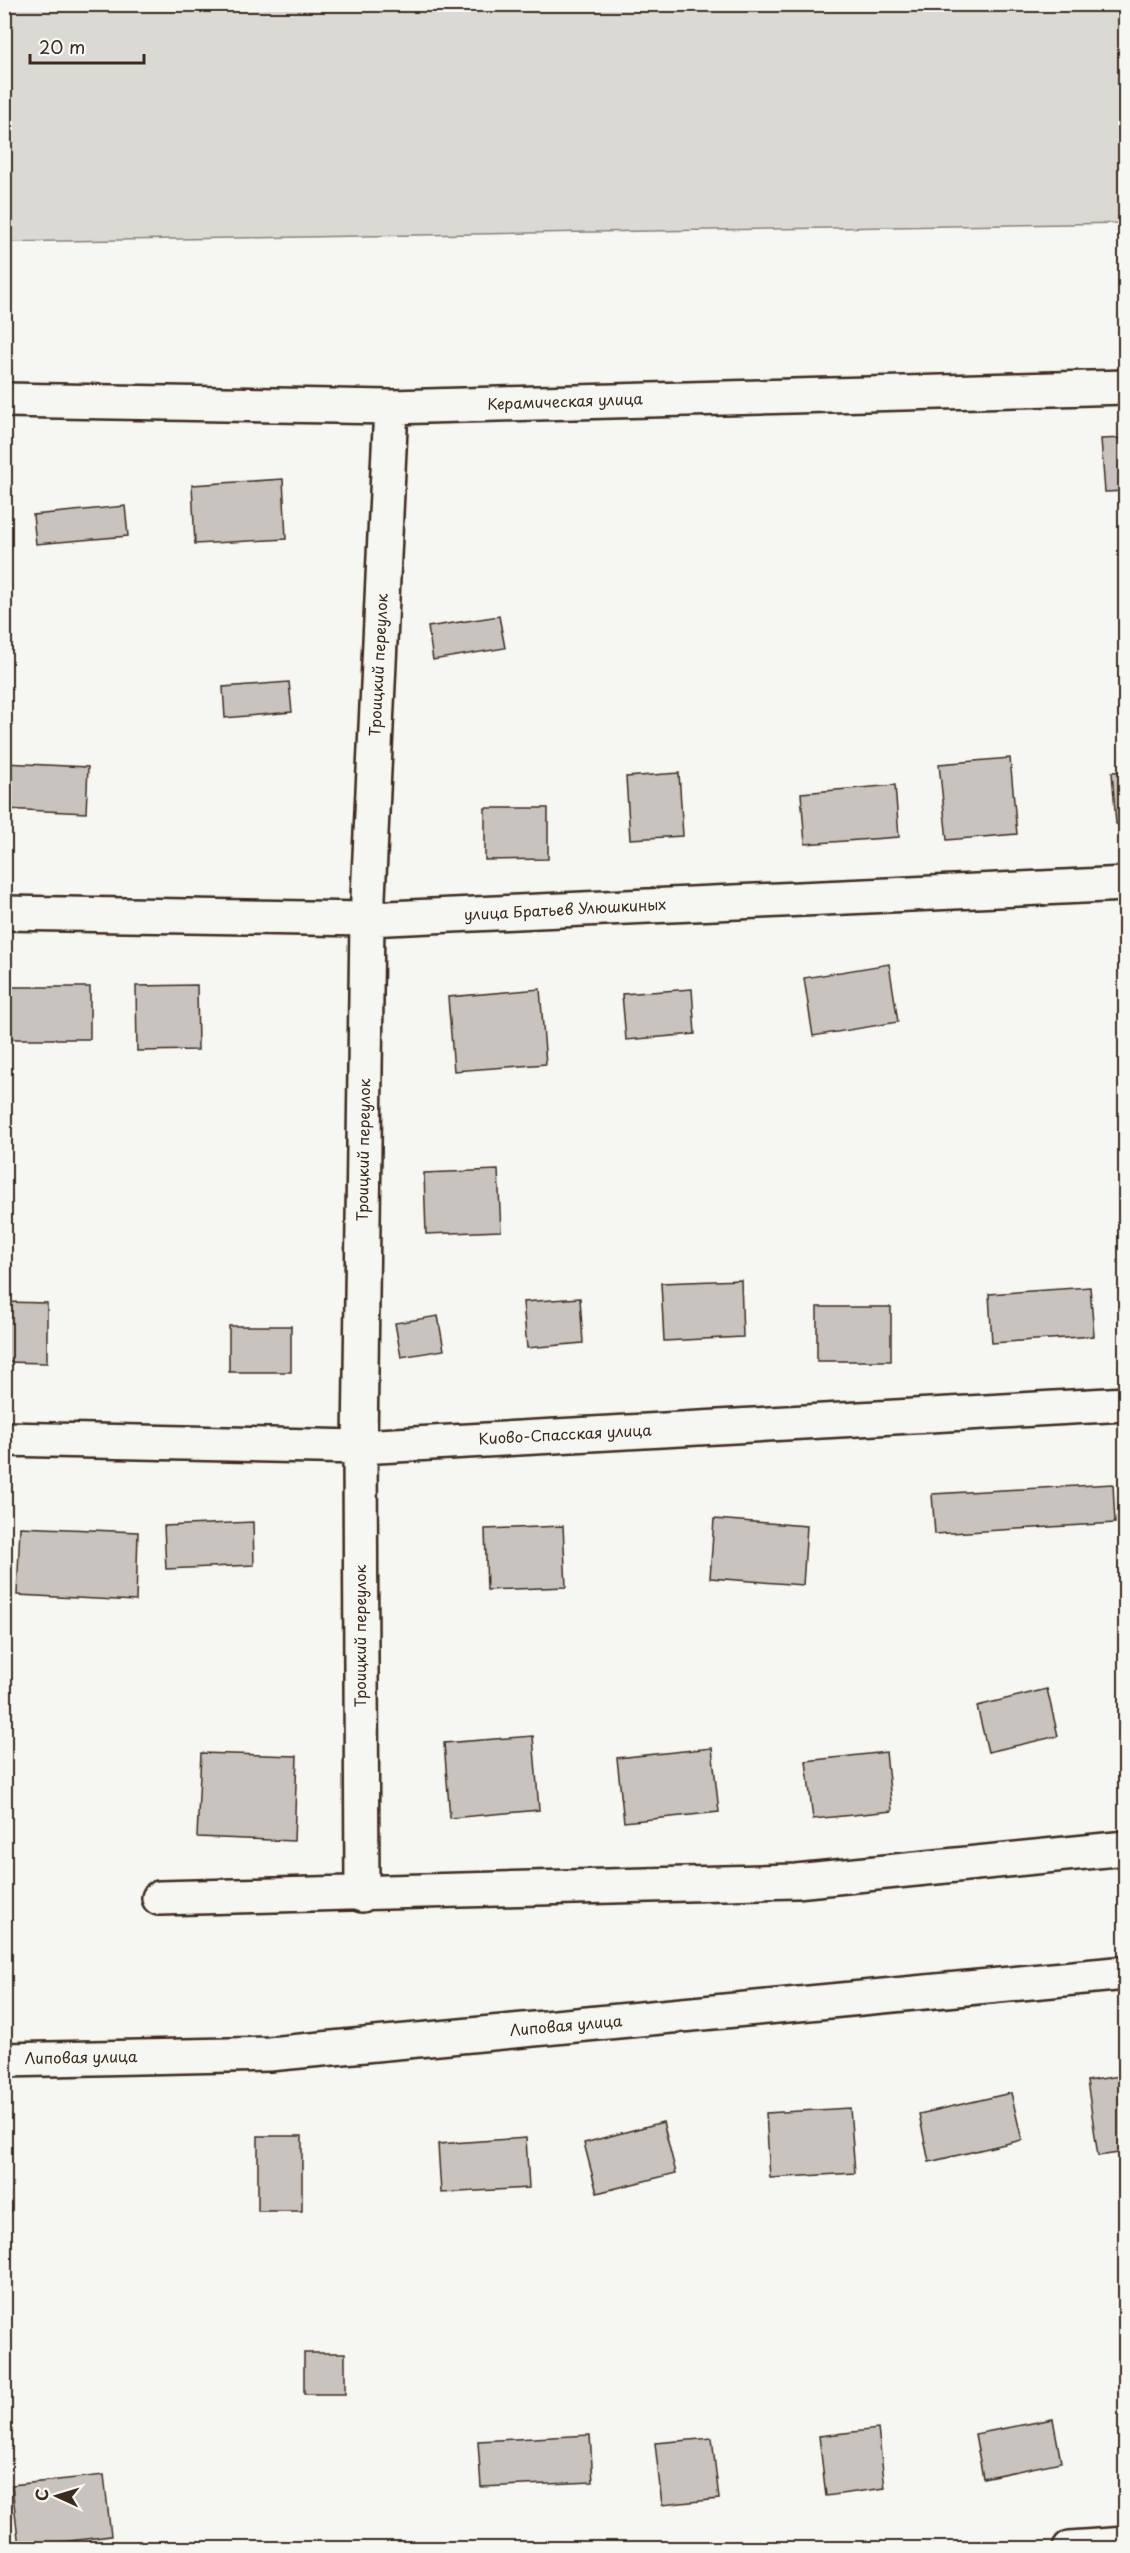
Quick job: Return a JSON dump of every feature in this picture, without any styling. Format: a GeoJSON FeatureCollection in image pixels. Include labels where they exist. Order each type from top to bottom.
{"type":"FeatureCollection","features":[{"type":"Feature","properties":{"kind":"street","name":"Керамическая улица"},"geometry":{"type":"LineString","coordinates":[[4,400],[391,407],[1125,387]]}},
{"type":"Feature","properties":{"kind":"street","name":"Троицкий переулок"},"geometry":{"type":"LineString","coordinates":[[362,1894],[360,1447],[367,919],[391,407]]}},
{"type":"Feature","properties":{"kind":"street","name":"улица Братьев Улюшкиных"},"geometry":{"type":"LineString","coordinates":[[4,914],[367,919],[1125,884]]}},
{"type":"Feature","properties":{"kind":"street","name":"Киово-Спасская улица"},"geometry":{"type":"LineString","coordinates":[[4,1439],[360,1447],[1125,1404]]}},
{"type":"Feature","properties":{"kind":"street"},"geometry":{"type":"LineString","coordinates":[[159,1899],[796,1881],[1125,1848]]}},
{"type":"Feature","properties":{"kind":"street","name":"Липовая улица"},"geometry":{"type":"LineString","coordinates":[[4,2060],[269,2054],[1125,1973]]}},
{"type":"Feature","properties":{"kind":"street"},"geometry":{"type":"LineString","coordinates":[[1070,2548],[1125,2544]]}},
{"type":"Feature","properties":{"kind":"shaded area"},"geometry":{"type":"Polygon","coordinates":[[[4,5],[1125,5],[1125,223],[5,242],[4,5]]]}},
{"type":"Feature","properties":{"kind":"building"},"geometry":{"type":"Polygon","coordinates":[[[1126,438],[1126,491],[1105,492],[1101,439],[1126,438]]]}},
{"type":"Feature","properties":{"kind":"building"},"geometry":{"type":"Polygon","coordinates":[[[283,479],[286,539],[195,544],[192,485],[283,479]]]}},
{"type":"Feature","properties":{"kind":"building"},"geometry":{"type":"Polygon","coordinates":[[[125,506],[128,536],[36,544],[33,515],[125,506]]]}},
{"type":"Feature","properties":{"kind":"building"},"geometry":{"type":"Polygon","coordinates":[[[499,616],[505,648],[433,660],[428,627],[499,616]]]}},
{"type":"Feature","properties":{"kind":"building"},"geometry":{"type":"Polygon","coordinates":[[[289,682],[292,712],[225,718],[223,687],[289,682]]]}},
{"type":"Feature","properties":{"kind":"building"},"geometry":{"type":"Polygon","coordinates":[[[1010,758],[1017,834],[947,840],[939,764],[1010,758]]]}},
{"type":"Feature","properties":{"kind":"building"},"geometry":{"type":"Polygon","coordinates":[[[4,763],[88,767],[86,813],[4,809],[4,763]]]}},
{"type":"Feature","properties":{"kind":"building"},"geometry":{"type":"Polygon","coordinates":[[[1126,771],[1126,823],[1116,824],[1112,772],[1126,771]]]}},
{"type":"Feature","properties":{"kind":"building"},"geometry":{"type":"Polygon","coordinates":[[[679,773],[683,836],[630,839],[626,777],[679,773]]]}},
{"type":"Feature","properties":{"kind":"building"},"geometry":{"type":"Polygon","coordinates":[[[895,785],[899,837],[805,844],[801,793],[895,785]]]}},
{"type":"Feature","properties":{"kind":"building"},"geometry":{"type":"Polygon","coordinates":[[[485,808],[548,808],[548,859],[485,860],[485,808]]]}},
{"type":"Feature","properties":{"kind":"building"},"geometry":{"type":"Polygon","coordinates":[[[889,964],[898,1022],[813,1036],[804,978],[889,964]]]}},
{"type":"Feature","properties":{"kind":"building"},"geometry":{"type":"Polygon","coordinates":[[[197,985],[198,1050],[137,1051],[136,986],[197,985]]]}},
{"type":"Feature","properties":{"kind":"building"},"geometry":{"type":"Polygon","coordinates":[[[7,987],[90,987],[90,1039],[8,1039],[7,987]]]}},
{"type":"Feature","properties":{"kind":"building"},"geometry":{"type":"Polygon","coordinates":[[[540,989],[546,1064],[454,1071],[448,997],[540,989]]]}},
{"type":"Feature","properties":{"kind":"building"},"geometry":{"type":"Polygon","coordinates":[[[692,989],[695,1034],[626,1040],[622,994],[692,989]]]}},
{"type":"Feature","properties":{"kind":"building"},"geometry":{"type":"Polygon","coordinates":[[[498,1170],[501,1231],[426,1234],[424,1173],[498,1170]]]}},
{"type":"Feature","properties":{"kind":"building"},"geometry":{"type":"Polygon","coordinates":[[[741,1280],[743,1337],[664,1341],[661,1283],[741,1280]]]}},
{"type":"Feature","properties":{"kind":"building"},"geometry":{"type":"Polygon","coordinates":[[[1090,1287],[1094,1336],[992,1343],[989,1294],[1090,1287]]]}},
{"type":"Feature","properties":{"kind":"building"},"geometry":{"type":"Polygon","coordinates":[[[580,1298],[583,1343],[527,1348],[523,1302],[580,1298]]]}},
{"type":"Feature","properties":{"kind":"building"},"geometry":{"type":"Polygon","coordinates":[[[4,1302],[47,1303],[47,1363],[4,1362],[4,1302]]]}},
{"type":"Feature","properties":{"kind":"building"},"geometry":{"type":"Polygon","coordinates":[[[817,1307],[891,1307],[891,1361],[817,1361],[817,1307]]]}},
{"type":"Feature","properties":{"kind":"building"},"geometry":{"type":"Polygon","coordinates":[[[438,1316],[444,1350],[401,1357],[395,1323],[438,1316]]]}},
{"type":"Feature","properties":{"kind":"building"},"geometry":{"type":"Polygon","coordinates":[[[229,1326],[291,1326],[291,1372],[229,1372],[229,1326]]]}},
{"type":"Feature","properties":{"kind":"building"},"geometry":{"type":"Polygon","coordinates":[[[1113,1484],[1115,1523],[935,1534],[932,1494],[1113,1484]]]}},
{"type":"Feature","properties":{"kind":"building"},"geometry":{"type":"Polygon","coordinates":[[[714,1519],[807,1526],[803,1585],[710,1578],[714,1519]]]}},
{"type":"Feature","properties":{"kind":"building"},"geometry":{"type":"Polygon","coordinates":[[[253,1522],[254,1565],[166,1569],[164,1526],[253,1522]]]}},
{"type":"Feature","properties":{"kind":"building"},"geometry":{"type":"Polygon","coordinates":[[[563,1526],[566,1587],[487,1590],[485,1529],[563,1526]]]}},
{"type":"Feature","properties":{"kind":"building"},"geometry":{"type":"Polygon","coordinates":[[[20,1527],[138,1532],[136,1601],[17,1595],[20,1527]]]}},
{"type":"Feature","properties":{"kind":"building"},"geometry":{"type":"Polygon","coordinates":[[[1047,1689],[1058,1736],[988,1752],[977,1706],[1047,1689]]]}},
{"type":"Feature","properties":{"kind":"building"},"geometry":{"type":"Polygon","coordinates":[[[533,1736],[539,1810],[450,1818],[444,1743],[533,1736]]]}},
{"type":"Feature","properties":{"kind":"building"},"geometry":{"type":"Polygon","coordinates":[[[712,1748],[719,1812],[624,1822],[617,1758],[712,1748]]]}},
{"type":"Feature","properties":{"kind":"building"},"geometry":{"type":"Polygon","coordinates":[[[886,1752],[892,1811],[813,1819],[806,1761],[886,1752]]]}},
{"type":"Feature","properties":{"kind":"building"},"geometry":{"type":"Polygon","coordinates":[[[201,1753],[297,1756],[294,1841],[197,1837],[201,1753]]]}},
{"type":"Feature","properties":{"kind":"building"},"geometry":{"type":"Polygon","coordinates":[[[1126,2075],[1126,2152],[1098,2156],[1087,2081],[1126,2075]]]}},
{"type":"Feature","properties":{"kind":"building"},"geometry":{"type":"Polygon","coordinates":[[[1011,2093],[1022,2140],[929,2162],[919,2114],[1011,2093]]]}},
{"type":"Feature","properties":{"kind":"building"},"geometry":{"type":"Polygon","coordinates":[[[850,2108],[855,2173],[770,2178],[766,2113],[850,2108]]]}},
{"type":"Feature","properties":{"kind":"building"},"geometry":{"type":"Polygon","coordinates":[[[663,2122],[676,2173],[597,2193],[584,2143],[663,2122]]]}},
{"type":"Feature","properties":{"kind":"building"},"geometry":{"type":"Polygon","coordinates":[[[258,2136],[302,2136],[302,2211],[258,2211],[258,2136]]]}},
{"type":"Feature","properties":{"kind":"building"},"geometry":{"type":"Polygon","coordinates":[[[526,2138],[529,2188],[441,2193],[438,2144],[526,2138]]]}},
{"type":"Feature","properties":{"kind":"building"},"geometry":{"type":"Polygon","coordinates":[[[4,2161],[11,2211],[4,2212],[4,2161]]]}},
{"type":"Feature","properties":{"kind":"building"},"geometry":{"type":"Polygon","coordinates":[[[304,2353],[345,2353],[345,2394],[304,2394],[304,2353]]]}},
{"type":"Feature","properties":{"kind":"building"},"geometry":{"type":"Polygon","coordinates":[[[1053,2419],[1061,2462],[983,2478],[975,2434],[1053,2419]]]}},
{"type":"Feature","properties":{"kind":"building"},"geometry":{"type":"Polygon","coordinates":[[[878,2429],[885,2488],[826,2496],[819,2436],[878,2429]]]}},
{"type":"Feature","properties":{"kind":"building"},"geometry":{"type":"Polygon","coordinates":[[[590,2435],[593,2482],[481,2487],[478,2441],[590,2435]]]}},
{"type":"Feature","properties":{"kind":"building"},"geometry":{"type":"Polygon","coordinates":[[[712,2438],[719,2499],[662,2505],[655,2443],[712,2438]]]}},
{"type":"Feature","properties":{"kind":"building"},"geometry":{"type":"Polygon","coordinates":[[[104,2475],[111,2536],[19,2547],[12,2485],[104,2475]]]}}]}
